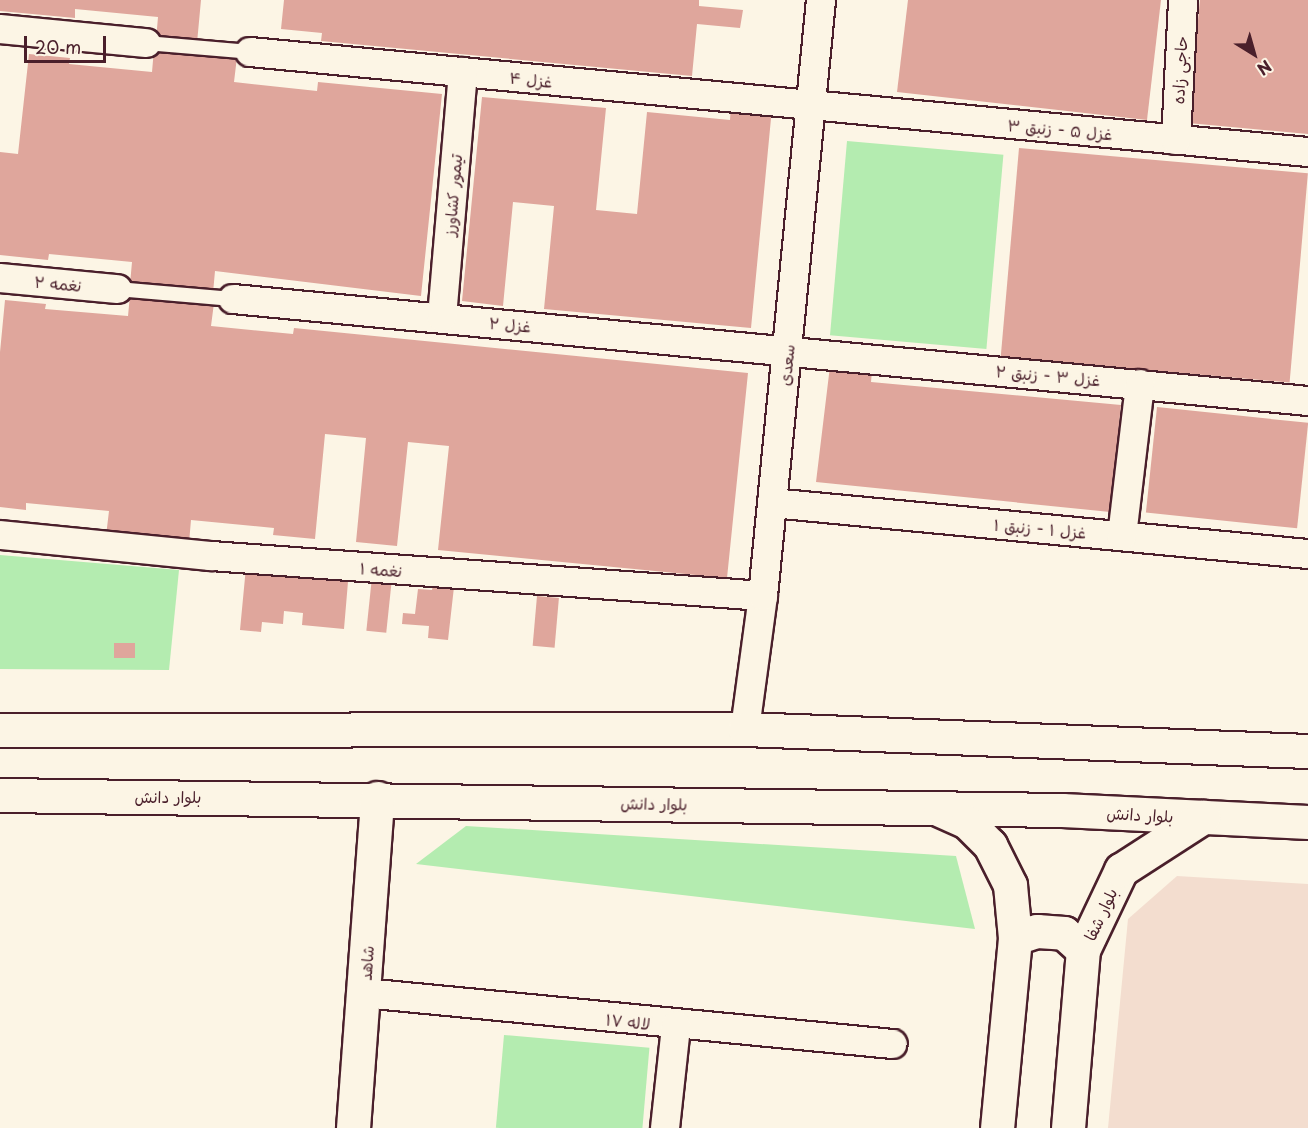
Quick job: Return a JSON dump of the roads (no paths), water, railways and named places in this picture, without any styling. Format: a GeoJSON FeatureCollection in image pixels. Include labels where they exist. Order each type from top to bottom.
{"type":"FeatureCollection","features":[{"type":"Feature","properties":{"kind":"street","name":"سعدی"},"geometry":{"type":"LineString","coordinates":[[745,729],[763,596],[821,0]]}},
{"type":"Feature","properties":{"kind":"street","name":"حاجی زاده"},"geometry":{"type":"LineString","coordinates":[[1176,140],[1183,0]]}},
{"type":"Feature","properties":{"kind":"street"},"geometry":{"type":"LineString","coordinates":[[0,29],[146,43]]}},
{"type":"Feature","properties":{"kind":"street","name":"غزل ۴"},"geometry":{"type":"LineString","coordinates":[[250,52],[811,107]]}},
{"type":"Feature","properties":{"kind":"street","name":"تیمور کشاورز"},"geometry":{"type":"LineString","coordinates":[[442,318],[463,72]]}},
{"type":"Feature","properties":{"kind":"street","name":"غزل ۵ - زنبق ۳"},"geometry":{"type":"LineString","coordinates":[[811,107],[1308,152]]}},
{"type":"Feature","properties":{"kind":"street","name":"نغمه ۲"},"geometry":{"type":"LineString","coordinates":[[0,278],[117,289]]}},
{"type":"Feature","properties":{"kind":"street","name":"غزل ۲"},"geometry":{"type":"LineString","coordinates":[[233,299],[787,350]]}},
{"type":"Feature","properties":{"kind":"street","name":"غزل ۳ - زنبق ۲"},"geometry":{"type":"LineString","coordinates":[[787,350],[1308,401]]}},
{"type":"Feature","properties":{"kind":"street"},"geometry":{"type":"LineString","coordinates":[[1122,536],[1140,384]]}},
{"type":"Feature","properties":{"kind":"street","name":"غزل ۱ - زنبق ۱"},"geometry":{"type":"LineString","coordinates":[[772,503],[1308,554]]}},
{"type":"Feature","properties":{"kind":"street","name":"نغمه ۱"},"geometry":{"type":"LineString","coordinates":[[0,535],[200,555],[763,596]]}},
{"type":"Feature","properties":{"kind":"street"},"geometry":{"type":"LineString","coordinates":[[0,730],[745,729],[1308,751]]}},
{"type":"Feature","properties":{"kind":"street","name":"بلوار دانش"},"geometry":{"type":"LineString","coordinates":[[0,795],[377,798],[1062,810],[1308,822]]}},
{"type":"Feature","properties":{"kind":"street","name":"شاهد"},"geometry":{"type":"LineString","coordinates":[[353,1128],[377,798]]}},
{"type":"Feature","properties":{"kind":"street"},"geometry":{"type":"LineString","coordinates":[[938,809],[967,822],[990,845],[1010,885],[1015,939],[997,1128]]}},
{"type":"Feature","properties":{"kind":"street","name":"بلوار شفا"},"geometry":{"type":"LineString","coordinates":[[1068,1128],[1083,950],[1121,870],[1203,817]]}},
{"type":"Feature","properties":{"kind":"street"},"geometry":{"type":"LineString","coordinates":[[1015,939],[1037,931],[1064,933],[1083,950]]}},
{"type":"Feature","properties":{"kind":"street","name":"لاله ۱۷"},"geometry":{"type":"LineString","coordinates":[[364,993],[676,1026],[893,1044]]}},
{"type":"Feature","properties":{"kind":"street"},"geometry":{"type":"LineString","coordinates":[[665,1128],[676,1026]]}},
{"type":"Feature","properties":{"kind":"lane"},"geometry":{"type":"LineString","coordinates":[[146,43],[250,52]]}},
{"type":"Feature","properties":{"kind":"lane"},"geometry":{"type":"LineString","coordinates":[[117,289],[233,299]]}}]}
